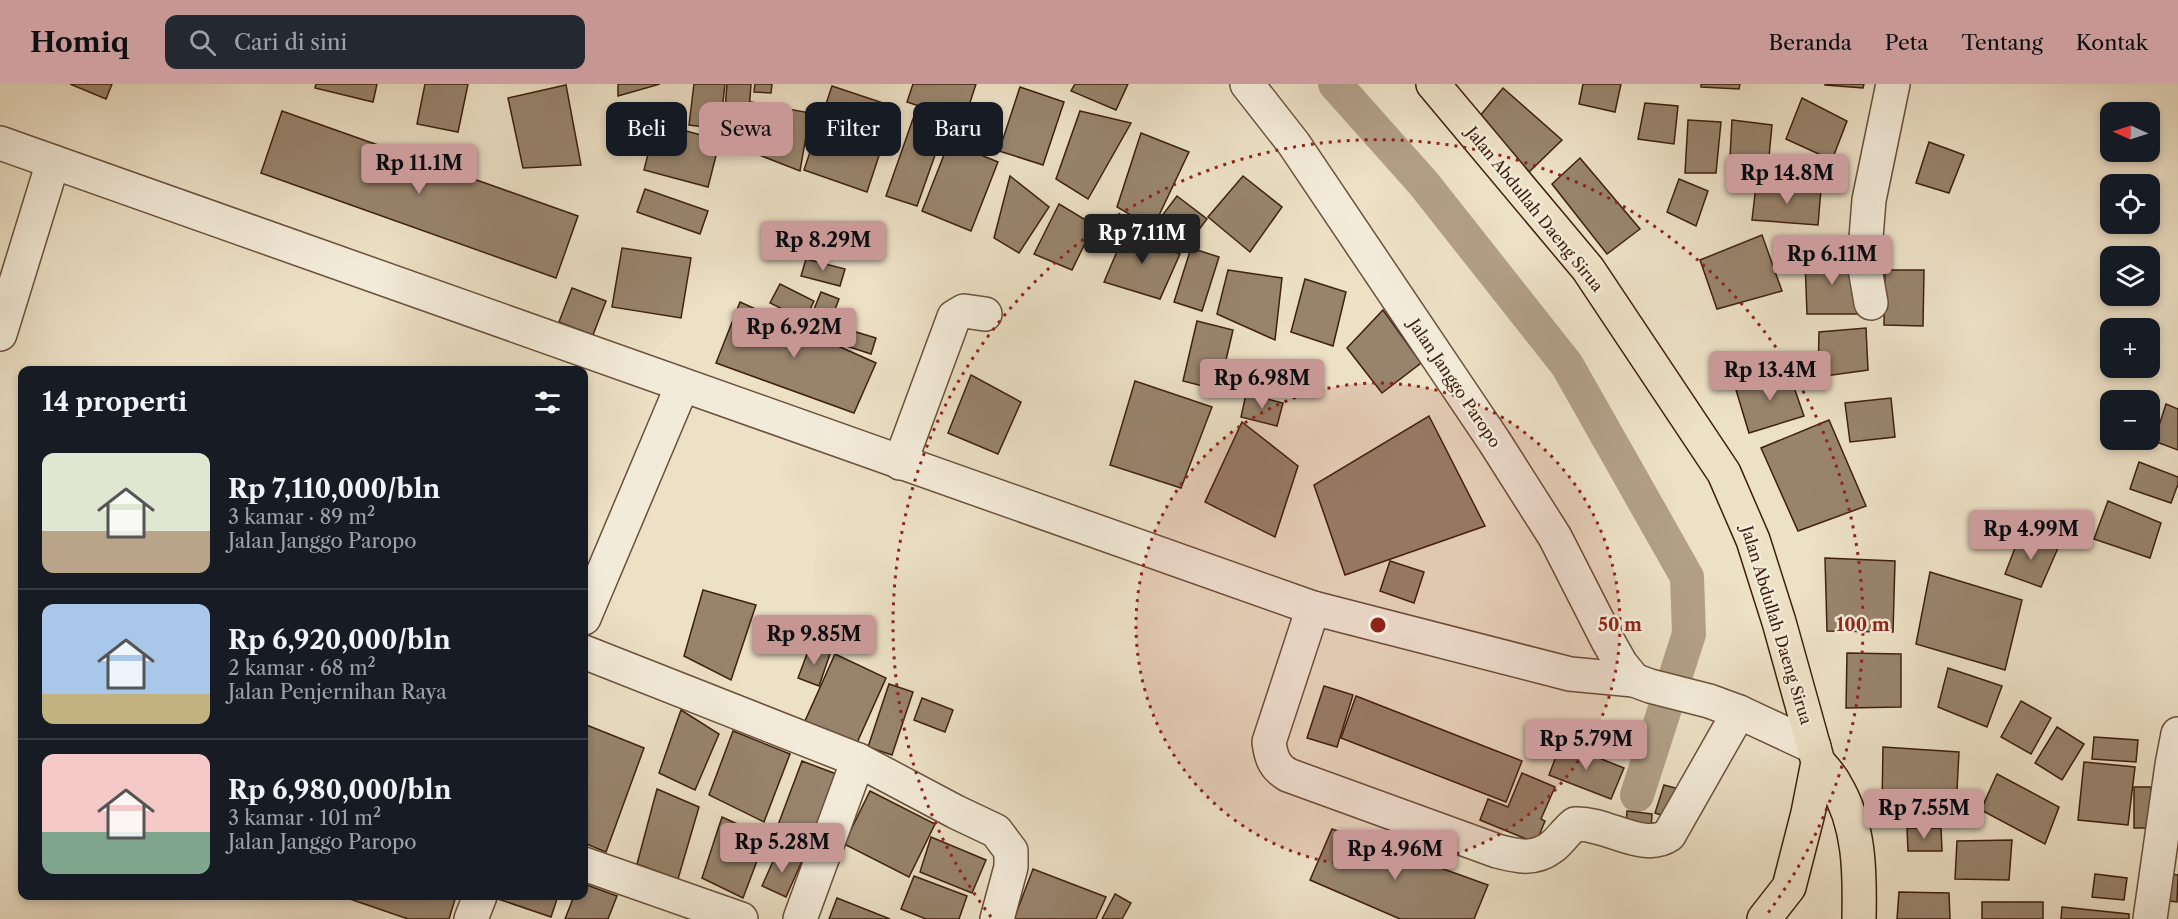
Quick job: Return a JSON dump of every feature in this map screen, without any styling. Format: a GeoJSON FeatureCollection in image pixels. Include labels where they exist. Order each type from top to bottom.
{"type":"FeatureCollection","features":[{"type":"Feature","properties":{"kind":"main road","name":"Jalan Abdullah Daeng Sirua"},"geometry":{"type":"LineString","coordinates":[[1433,84],[1588,269],[1724,473],[1753,540],[1816,754]]}},
{"type":"Feature","properties":{"kind":"main road"},"geometry":{"type":"LineString","coordinates":[[1764,919],[1789,887],[1808,813],[1816,754]]}},
{"type":"Feature","properties":{"kind":"main road"},"geometry":{"type":"LineString","coordinates":[[1816,754],[1835,783],[1848,811],[1857,842],[1860,867],[1860,919]]}},
{"type":"Feature","properties":{"kind":"street","name":"Jalan Janggo Paropo"},"geometry":{"type":"LineString","coordinates":[[1247,84],[1294,144],[1488,431],[1555,537],[1621,664],[1642,683]]}},
{"type":"Feature","properties":{"kind":"street"},"geometry":{"type":"LineString","coordinates":[[1871,303],[1864,263],[1869,200],[1893,84]]}},
{"type":"Feature","properties":{"kind":"street"},"geometry":{"type":"LineString","coordinates":[[0,142],[682,386],[1313,608],[1570,674],[1642,683],[1709,701],[1739,712],[1816,754]]}},
{"type":"Feature","properties":{"kind":"street"},"geometry":{"type":"LineString","coordinates":[[0,334],[53,162]]}},
{"type":"Feature","properties":{"kind":"street"},"geometry":{"type":"LineString","coordinates":[[900,463],[954,317],[964,311],[985,314]]}},
{"type":"Feature","properties":{"kind":"street"},"geometry":{"type":"LineString","coordinates":[[588,609],[682,386]]}},
{"type":"Feature","properties":{"kind":"street"},"geometry":{"type":"LineString","coordinates":[[1313,608],[1269,741],[1272,758],[1278,770],[1497,851],[1523,857],[1537,855],[1551,847],[1575,824],[1598,825],[1641,841],[1655,841],[1669,835],[1739,712]]}},
{"type":"Feature","properties":{"kind":"street"},"geometry":{"type":"LineString","coordinates":[[588,654],[858,760],[996,831],[1011,851],[1011,867],[997,919]]}},
{"type":"Feature","properties":{"kind":"street"},"geometry":{"type":"LineString","coordinates":[[2150,919],[2178,734]]}},
{"type":"Feature","properties":{"kind":"street"},"geometry":{"type":"LineString","coordinates":[[800,919],[858,760]]}},
{"type":"Feature","properties":{"kind":"street"},"geometry":{"type":"LineString","coordinates":[[588,865],[741,919]]}},
{"type":"Feature","properties":{"kind":"street"},"geometry":{"type":"LineString","coordinates":[[471,919],[478,900]]}},
{"type":"Feature","properties":{"kind":"building"},"geometry":{"type":"Polygon","coordinates":[[[70,84],[112,84],[106,99],[70,84]]]}},
{"type":"Feature","properties":{"kind":"building"},"geometry":{"type":"Polygon","coordinates":[[[316,84],[377,84],[373,102],[315,88],[316,84]]]}},
{"type":"Feature","properties":{"kind":"building"},"geometry":{"type":"Polygon","coordinates":[[[425,84],[468,84],[458,132],[417,124],[425,84]]]}},
{"type":"Feature","properties":{"kind":"building"},"geometry":{"type":"Polygon","coordinates":[[[618,84],[660,84],[618,96],[618,84]]]}},
{"type":"Feature","properties":{"kind":"building"},"geometry":{"type":"Polygon","coordinates":[[[694,84],[725,84],[723,102],[699,102],[699,126],[689,125],[694,84]]]}},
{"type":"Feature","properties":{"kind":"building"},"geometry":{"type":"Polygon","coordinates":[[[727,84],[751,84],[750,102],[726,102],[727,84]]]}},
{"type":"Feature","properties":{"kind":"building"},"geometry":{"type":"Polygon","coordinates":[[[755,84],[772,84],[771,93],[754,92],[755,84]]]}},
{"type":"Feature","properties":{"kind":"building"},"geometry":{"type":"Polygon","coordinates":[[[913,84],[976,84],[970,102],[913,102],[913,104],[907,102],[913,84]]]}},
{"type":"Feature","properties":{"kind":"building"},"geometry":{"type":"Polygon","coordinates":[[[1075,84],[1128,84],[1116,110],[1071,91],[1075,84]]]}},
{"type":"Feature","properties":{"kind":"building"},"geometry":{"type":"Polygon","coordinates":[[[1583,84],[1621,84],[1615,112],[1579,104],[1583,84]]]}},
{"type":"Feature","properties":{"kind":"building"},"geometry":{"type":"Polygon","coordinates":[[[1701,84],[1740,84],[1739,89],[1701,87],[1701,84]]]}},
{"type":"Feature","properties":{"kind":"building"},"geometry":{"type":"Polygon","coordinates":[[[1825,84],[1864,84],[1863,88],[1825,84]]]}},
{"type":"Feature","properties":{"kind":"building"},"geometry":{"type":"Polygon","coordinates":[[[566,85],[581,165],[523,168],[508,98],[566,85]]]}},
{"type":"Feature","properties":{"kind":"building"},"geometry":{"type":"Polygon","coordinates":[[[832,86],[880,102],[827,102],[832,86]]]}},
{"type":"Feature","properties":{"kind":"building"},"geometry":{"type":"Polygon","coordinates":[[[1020,87],[1064,102],[1043,165],[1003,152],[1003,139],[1020,87]]]}},
{"type":"Feature","properties":{"kind":"building"},"geometry":{"type":"Polygon","coordinates":[[[1503,88],[1562,140],[1527,174],[1479,117],[1503,88]]]}},
{"type":"Feature","properties":{"kind":"building"},"geometry":{"type":"Polygon","coordinates":[[[1802,98],[1847,121],[1832,160],[1786,139],[1802,98]]]}},
{"type":"Feature","properties":{"kind":"building"},"geometry":{"type":"Polygon","coordinates":[[[1645,103],[1678,106],[1674,144],[1638,139],[1645,103]]]}},
{"type":"Feature","properties":{"kind":"building"},"geometry":{"type":"Polygon","coordinates":[[[793,110],[805,112],[805,142],[800,171],[762,156],[793,156],[793,110]]]}},
{"type":"Feature","properties":{"kind":"building"},"geometry":{"type":"Polygon","coordinates":[[[282,111],[578,216],[556,278],[261,173],[282,111]]]}},
{"type":"Feature","properties":{"kind":"building"},"geometry":{"type":"Polygon","coordinates":[[[1080,111],[1131,123],[1088,199],[1056,179],[1080,111]]]}},
{"type":"Feature","properties":{"kind":"building"},"geometry":{"type":"Polygon","coordinates":[[[913,119],[913,156],[935,156],[917,206],[886,196],[913,119]]]}},
{"type":"Feature","properties":{"kind":"building"},"geometry":{"type":"Polygon","coordinates":[[[1688,120],[1721,122],[1716,173],[1685,173],[1688,120]]]}},
{"type":"Feature","properties":{"kind":"building"},"geometry":{"type":"Polygon","coordinates":[[[1732,120],[1772,125],[1767,178],[1729,176],[1732,120]]]}},
{"type":"Feature","properties":{"kind":"building"},"geometry":{"type":"Polygon","coordinates":[[[687,131],[699,134],[699,156],[716,156],[708,187],[644,170],[648,156],[687,156],[687,131]]]}},
{"type":"Feature","properties":{"kind":"building"},"geometry":{"type":"Polygon","coordinates":[[[1141,133],[1189,152],[1153,228],[1117,207],[1141,133]]]}},
{"type":"Feature","properties":{"kind":"building"},"geometry":{"type":"Polygon","coordinates":[[[1929,142],[1964,155],[1949,193],[1916,183],[1929,142]]]}},
{"type":"Feature","properties":{"kind":"building"},"geometry":{"type":"Polygon","coordinates":[[[809,156],[879,156],[867,192],[804,170],[809,156]]]}},
{"type":"Feature","properties":{"kind":"building"},"geometry":{"type":"Polygon","coordinates":[[[944,156],[983,156],[998,162],[971,231],[922,211],[944,156]]]}},
{"type":"Feature","properties":{"kind":"building"},"geometry":{"type":"Polygon","coordinates":[[[1580,158],[1640,229],[1607,254],[1552,184],[1580,158]]]}},
{"type":"Feature","properties":{"kind":"building"},"geometry":{"type":"Polygon","coordinates":[[[1010,176],[1049,207],[1019,253],[994,238],[1010,176]]]}},
{"type":"Feature","properties":{"kind":"building"},"geometry":{"type":"Polygon","coordinates":[[[1243,176],[1282,207],[1250,252],[1208,217],[1243,176]]]}},
{"type":"Feature","properties":{"kind":"building"},"geometry":{"type":"Polygon","coordinates":[[[1679,179],[1708,191],[1696,226],[1667,212],[1679,179]]]}},
{"type":"Feature","properties":{"kind":"building"},"geometry":{"type":"Polygon","coordinates":[[[1756,186],[1821,189],[1818,225],[1752,220],[1756,186]]]}},
{"type":"Feature","properties":{"kind":"building"},"geometry":{"type":"Polygon","coordinates":[[[645,189],[708,211],[700,234],[637,212],[645,189]]]}},
{"type":"Feature","properties":{"kind":"building"},"geometry":{"type":"Polygon","coordinates":[[[1177,196],[1207,219],[1188,244],[1158,221],[1177,196]]]}},
{"type":"Feature","properties":{"kind":"building"},"geometry":{"type":"Polygon","coordinates":[[[1059,204],[1094,225],[1072,270],[1034,254],[1059,204]]]}},
{"type":"Feature","properties":{"kind":"building"},"geometry":{"type":"Polygon","coordinates":[[[1127,228],[1180,254],[1160,299],[1104,282],[1127,228]]]}},
{"type":"Feature","properties":{"kind":"building"},"geometry":{"type":"Polygon","coordinates":[[[1762,235],[1782,291],[1717,309],[1700,260],[1762,235]]]}},
{"type":"Feature","properties":{"kind":"building"},"geometry":{"type":"Polygon","coordinates":[[[622,248],[691,258],[681,318],[612,307],[622,248]]]}},
{"type":"Feature","properties":{"kind":"building"},"geometry":{"type":"Polygon","coordinates":[[[1191,248],[1219,257],[1202,311],[1174,302],[1191,248]]]}},
{"type":"Feature","properties":{"kind":"building"},"geometry":{"type":"Polygon","coordinates":[[[1857,257],[1857,314],[1807,314],[1805,261],[1857,257]]]}},
{"type":"Feature","properties":{"kind":"building"},"geometry":{"type":"Polygon","coordinates":[[[806,259],[845,269],[840,286],[801,276],[806,259]]]}},
{"type":"Feature","properties":{"kind":"building"},"geometry":{"type":"Polygon","coordinates":[[[1228,270],[1282,278],[1275,340],[1217,314],[1228,270]]]}},
{"type":"Feature","properties":{"kind":"building"},"geometry":{"type":"Polygon","coordinates":[[[1885,270],[1924,270],[1923,326],[1884,325],[1885,270]]]}},
{"type":"Feature","properties":{"kind":"building"},"geometry":{"type":"Polygon","coordinates":[[[1305,279],[1346,292],[1333,346],[1291,332],[1305,279]]]}},
{"type":"Feature","properties":{"kind":"building"},"geometry":{"type":"Polygon","coordinates":[[[780,284],[814,301],[805,320],[770,303],[780,284]]]}},
{"type":"Feature","properties":{"kind":"building"},"geometry":{"type":"Polygon","coordinates":[[[572,288],[606,301],[593,335],[559,322],[572,288]]]}},
{"type":"Feature","properties":{"kind":"building"},"geometry":{"type":"Polygon","coordinates":[[[821,292],[839,299],[829,325],[810,319],[821,292]]]}},
{"type":"Feature","properties":{"kind":"building"},"geometry":{"type":"Polygon","coordinates":[[[740,302],[876,363],[854,413],[716,363],[740,302]]]}},
{"type":"Feature","properties":{"kind":"building"},"geometry":{"type":"Polygon","coordinates":[[[1383,310],[1421,363],[1382,393],[1347,348],[1383,310]]]}},
{"type":"Feature","properties":{"kind":"building"},"geometry":{"type":"Polygon","coordinates":[[[1197,321],[1233,330],[1219,390],[1183,381],[1197,321]]]}},
{"type":"Feature","properties":{"kind":"building"},"geometry":{"type":"Polygon","coordinates":[[[833,325],[876,338],[871,354],[828,340],[833,325]]]}},
{"type":"Feature","properties":{"kind":"building"},"geometry":{"type":"Polygon","coordinates":[[[1866,328],[1868,370],[1818,377],[1819,332],[1866,328]]]}},
{"type":"Feature","properties":{"kind":"building"},"geometry":{"type":"Polygon","coordinates":[[[1788,370],[1804,416],[1749,433],[1736,390],[1788,370]]]}},
{"type":"Feature","properties":{"kind":"building"},"geometry":{"type":"Polygon","coordinates":[[[971,375],[1021,402],[998,454],[948,433],[971,375]]]}},
{"type":"Feature","properties":{"kind":"building"},"geometry":{"type":"Polygon","coordinates":[[[1135,381],[1212,407],[1181,488],[1110,465],[1135,381]]]}},
{"type":"Feature","properties":{"kind":"building"},"geometry":{"type":"Polygon","coordinates":[[[1246,394],[1283,403],[1277,426],[1241,417],[1246,394]]]}},
{"type":"Feature","properties":{"kind":"building"},"geometry":{"type":"Polygon","coordinates":[[[1891,398],[1895,437],[1850,442],[1845,403],[1891,398]]]}},
{"type":"Feature","properties":{"kind":"building"},"geometry":{"type":"Polygon","coordinates":[[[2166,404],[2178,409],[2178,450],[2160,443],[2160,422],[2166,404]]]}},
{"type":"Feature","properties":{"kind":"building"},"geometry":{"type":"Polygon","coordinates":[[[1429,416],[1485,526],[1345,575],[1314,485],[1429,416]]]}},
{"type":"Feature","properties":{"kind":"building"},"geometry":{"type":"Polygon","coordinates":[[[1829,420],[1866,506],[1798,531],[1761,448],[1829,420]]]}},
{"type":"Feature","properties":{"kind":"building"},"geometry":{"type":"Polygon","coordinates":[[[1242,422],[1298,466],[1275,537],[1205,502],[1242,422]]]}},
{"type":"Feature","properties":{"kind":"building"},"geometry":{"type":"Polygon","coordinates":[[[2139,462],[2178,477],[2178,484],[2171,503],[2130,489],[2139,462]]]}},
{"type":"Feature","properties":{"kind":"building"},"geometry":{"type":"Polygon","coordinates":[[[2108,501],[2161,523],[2150,558],[2094,539],[2108,501]]]}},
{"type":"Feature","properties":{"kind":"building"},"geometry":{"type":"Polygon","coordinates":[[[2020,535],[2058,548],[2041,587],[2005,574],[2020,535]]]}},
{"type":"Feature","properties":{"kind":"building"},"geometry":{"type":"Polygon","coordinates":[[[1825,558],[1895,561],[1893,632],[1827,631],[1825,558]]]}},
{"type":"Feature","properties":{"kind":"building"},"geometry":{"type":"Polygon","coordinates":[[[1390,561],[1424,572],[1414,603],[1380,591],[1390,561]]]}},
{"type":"Feature","properties":{"kind":"building"},"geometry":{"type":"Polygon","coordinates":[[[1930,572],[2022,600],[2005,670],[1916,644],[1930,572]]]}},
{"type":"Feature","properties":{"kind":"building"},"geometry":{"type":"Polygon","coordinates":[[[703,590],[756,605],[731,680],[684,656],[703,590]]]}},
{"type":"Feature","properties":{"kind":"building"},"geometry":{"type":"Polygon","coordinates":[[[810,646],[830,654],[819,686],[798,678],[810,646]]]}},
{"type":"Feature","properties":{"kind":"building"},"geometry":{"type":"Polygon","coordinates":[[[1847,653],[1901,654],[1901,707],[1846,708],[1847,653]]]}},
{"type":"Feature","properties":{"kind":"building"},"geometry":{"type":"Polygon","coordinates":[[[835,654],[886,678],[856,745],[805,721],[835,654]]]}},
{"type":"Feature","properties":{"kind":"building"},"geometry":{"type":"Polygon","coordinates":[[[1948,668],[2002,686],[1987,727],[1938,707],[1948,668]]]}},
{"type":"Feature","properties":{"kind":"building"},"geometry":{"type":"Polygon","coordinates":[[[889,684],[913,692],[892,755],[868,747],[889,684]]]}},
{"type":"Feature","properties":{"kind":"building"},"geometry":{"type":"Polygon","coordinates":[[[1324,686],[1353,695],[1337,747],[1307,738],[1324,686]]]}},
{"type":"Feature","properties":{"kind":"building"},"geometry":{"type":"Polygon","coordinates":[[[1356,696],[1522,761],[1506,802],[1341,738],[1356,696]]]}},
{"type":"Feature","properties":{"kind":"building"},"geometry":{"type":"Polygon","coordinates":[[[922,698],[953,710],[945,732],[914,720],[922,698]]]}},
{"type":"Feature","properties":{"kind":"building"},"geometry":{"type":"Polygon","coordinates":[[[2021,701],[2051,718],[2031,754],[2001,737],[2021,701]]]}},
{"type":"Feature","properties":{"kind":"building"},"geometry":{"type":"Polygon","coordinates":[[[681,710],[719,734],[695,790],[659,773],[681,710]]]}},
{"type":"Feature","properties":{"kind":"building"},"geometry":{"type":"Polygon","coordinates":[[[588,726],[644,748],[606,852],[588,845],[588,726]]]}},
{"type":"Feature","properties":{"kind":"building"},"geometry":{"type":"Polygon","coordinates":[[[2057,727],[2084,744],[2062,780],[2035,763],[2057,727]]]}},
{"type":"Feature","properties":{"kind":"building"},"geometry":{"type":"Polygon","coordinates":[[[733,731],[790,754],[764,822],[709,795],[733,731]]]}},
{"type":"Feature","properties":{"kind":"building"},"geometry":{"type":"Polygon","coordinates":[[[2094,737],[2138,740],[2136,762],[2092,759],[2094,737]]]}},
{"type":"Feature","properties":{"kind":"building"},"geometry":{"type":"Polygon","coordinates":[[[1561,743],[1624,768],[1611,799],[1549,775],[1561,743]]]}},
{"type":"Feature","properties":{"kind":"building"},"geometry":{"type":"Polygon","coordinates":[[[1883,747],[1959,752],[1956,809],[1882,804],[1883,747]]]}},
{"type":"Feature","properties":{"kind":"building"},"geometry":{"type":"Polygon","coordinates":[[[802,761],[839,775],[812,847],[775,833],[802,761]]]}},
{"type":"Feature","properties":{"kind":"building"},"geometry":{"type":"Polygon","coordinates":[[[2084,762],[2135,767],[2128,825],[2078,820],[2084,762]]]}},
{"type":"Feature","properties":{"kind":"building"},"geometry":{"type":"Polygon","coordinates":[[[1522,773],[1555,787],[1541,819],[1545,821],[1536,843],[1480,820],[1488,799],[1508,807],[1522,773]]]}},
{"type":"Feature","properties":{"kind":"building"},"geometry":{"type":"Polygon","coordinates":[[[1997,774],[2059,807],[2045,844],[1981,810],[1997,774]]]}},
{"type":"Feature","properties":{"kind":"building"},"geometry":{"type":"Polygon","coordinates":[[[1664,785],[1679,789],[1670,818],[1655,813],[1664,785]]]}},
{"type":"Feature","properties":{"kind":"building"},"geometry":{"type":"Polygon","coordinates":[[[2134,787],[2151,787],[2151,828],[2134,828],[2134,787]]]}},
{"type":"Feature","properties":{"kind":"building"},"geometry":{"type":"Polygon","coordinates":[[[657,789],[699,807],[678,879],[637,864],[657,789]]]}},
{"type":"Feature","properties":{"kind":"building"},"geometry":{"type":"Polygon","coordinates":[[[870,791],[935,824],[909,877],[844,844],[870,791]]]}},
{"type":"Feature","properties":{"kind":"building"},"geometry":{"type":"Polygon","coordinates":[[[1627,811],[1652,814],[1651,828],[1626,825],[1627,811]]]}},
{"type":"Feature","properties":{"kind":"building"},"geometry":{"type":"Polygon","coordinates":[[[722,817],[766,837],[743,898],[702,878],[722,817]]]}},
{"type":"Feature","properties":{"kind":"building"},"geometry":{"type":"Polygon","coordinates":[[[1907,828],[1941,828],[1942,851],[1908,851],[1907,828]]]}},
{"type":"Feature","properties":{"kind":"building"},"geometry":{"type":"Polygon","coordinates":[[[1332,829],[1488,885],[1474,919],[1400,919],[1310,880],[1332,829]]]}},
{"type":"Feature","properties":{"kind":"building"},"geometry":{"type":"Polygon","coordinates":[[[931,837],[986,860],[972,893],[920,872],[931,837]]]}},
{"type":"Feature","properties":{"kind":"building"},"geometry":{"type":"Polygon","coordinates":[[[2012,840],[2009,880],[1955,879],[1957,841],[2012,840]]]}},
{"type":"Feature","properties":{"kind":"building"},"geometry":{"type":"Polygon","coordinates":[[[778,850],[802,861],[786,897],[762,886],[778,850]]]}},
{"type":"Feature","properties":{"kind":"building"},"geometry":{"type":"Polygon","coordinates":[[[1033,869],[1106,897],[1096,919],[1014,919],[1033,869]]]}},
{"type":"Feature","properties":{"kind":"building"},"geometry":{"type":"Polygon","coordinates":[[[2165,873],[2178,875],[2177,902],[2161,900],[2165,873]]]}},
{"type":"Feature","properties":{"kind":"building"},"geometry":{"type":"Polygon","coordinates":[[[2095,874],[2127,878],[2124,900],[2092,897],[2095,874]]]}},
{"type":"Feature","properties":{"kind":"building"},"geometry":{"type":"Polygon","coordinates":[[[914,876],[967,896],[959,919],[926,919],[901,909],[914,876]]]}},
{"type":"Feature","properties":{"kind":"building"},"geometry":{"type":"Polygon","coordinates":[[[588,885],[617,896],[608,919],[565,919],[572,900],[588,900],[588,885]]]}},
{"type":"Feature","properties":{"kind":"building"},"geometry":{"type":"Polygon","coordinates":[[[1899,892],[1949,893],[1950,919],[1897,919],[1899,892]]]}},
{"type":"Feature","properties":{"kind":"building"},"geometry":{"type":"Polygon","coordinates":[[[1115,894],[1131,903],[1122,919],[1102,919],[1115,894]]]}},
{"type":"Feature","properties":{"kind":"building"},"geometry":{"type":"Polygon","coordinates":[[[837,898],[890,919],[829,919],[837,898]]]}},
{"type":"Feature","properties":{"kind":"building"},"geometry":{"type":"Polygon","coordinates":[[[353,900],[455,900],[449,919],[408,919],[353,900]]]}},
{"type":"Feature","properties":{"kind":"building"},"geometry":{"type":"Polygon","coordinates":[[[501,900],[557,900],[551,917],[501,900]]]}},
{"type":"Feature","properties":{"kind":"building"},"geometry":{"type":"Polygon","coordinates":[[[1982,902],[2043,902],[2043,919],[1982,919],[1982,902]]]}},
{"type":"Feature","properties":{"kind":"building"},"geometry":{"type":"Polygon","coordinates":[[[2062,907],[2129,914],[2129,919],[2061,919],[2062,907]]]}},
{"type":"Feature","properties":{"kind":"waterway"},"geometry":{"type":"LineString","coordinates":[[1335,84],[1424,184],[1567,365],[1687,577],[1689,634],[1637,795]]}}]}
